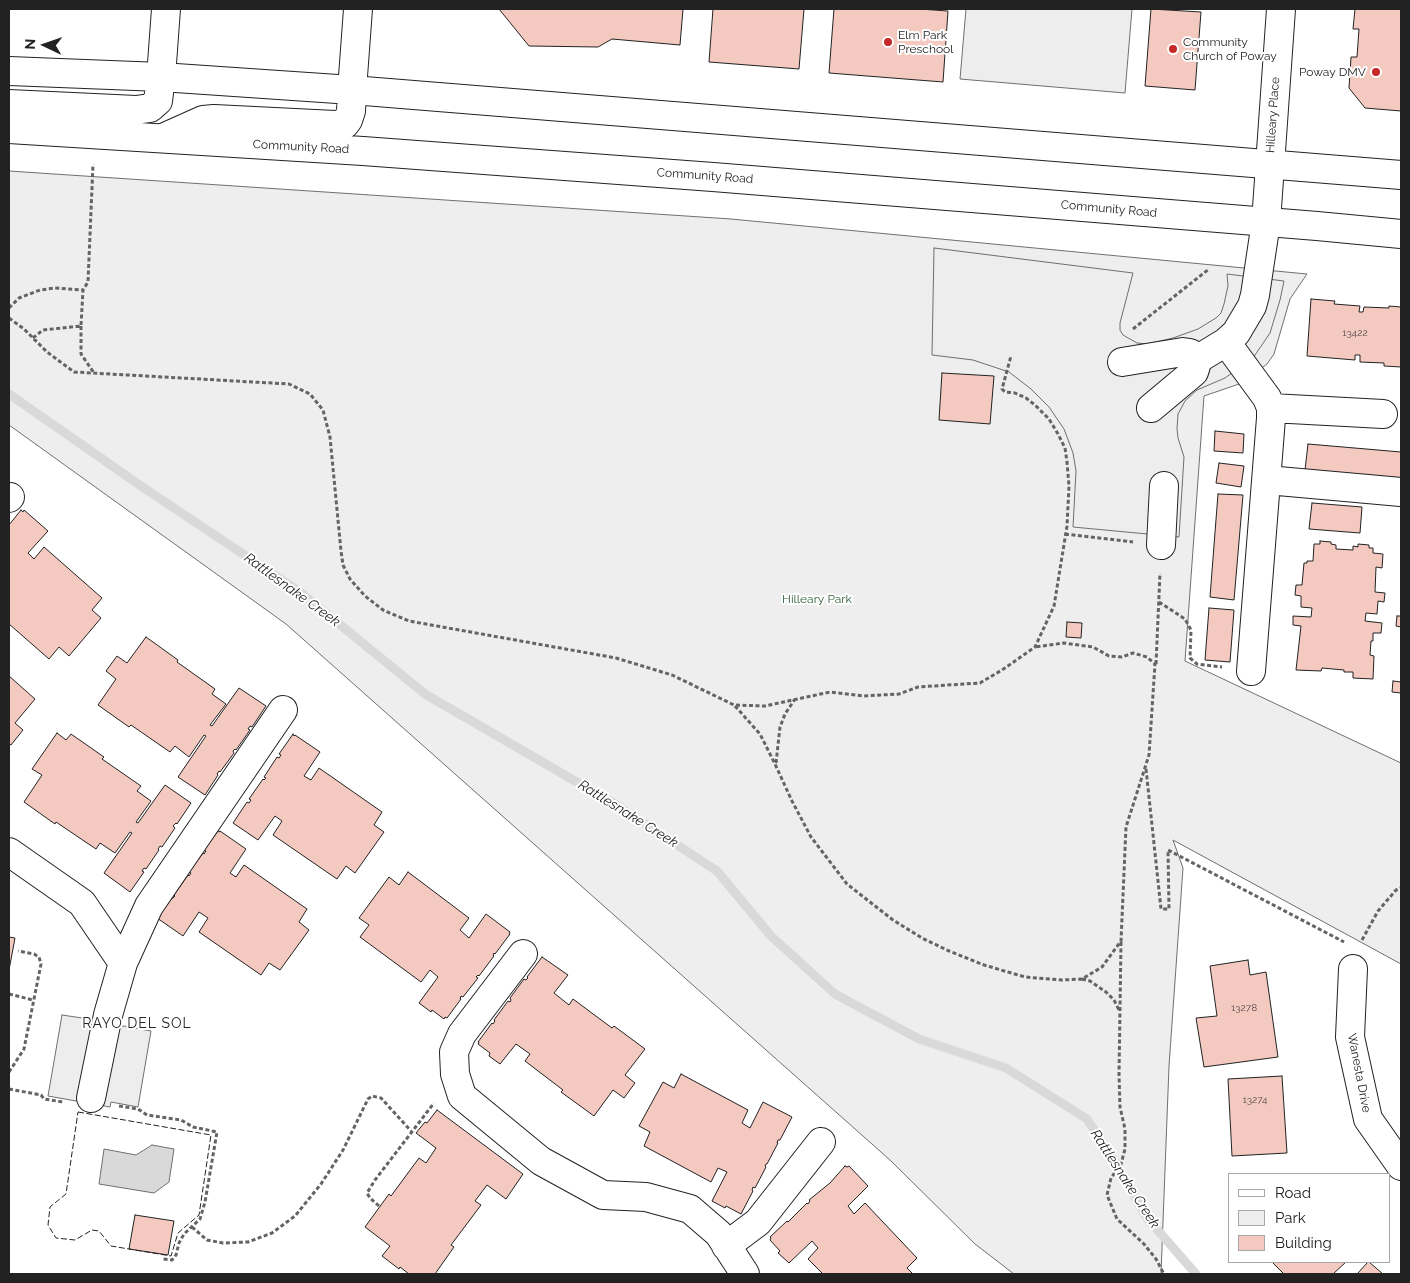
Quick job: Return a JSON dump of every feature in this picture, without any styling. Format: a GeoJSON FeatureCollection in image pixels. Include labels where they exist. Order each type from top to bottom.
{"type":"FeatureCollection","features":[{"type":"Feature","properties":{"kind":"main road"},"geometry":{"type":"LineString","coordinates":[[9,104],[136,110],[150,108],[158,102],[166,9]]}},
{"type":"Feature","properties":{"kind":"main road"},"geometry":{"type":"LineString","coordinates":[[161,139],[203,120],[214,119],[344,124],[348,120],[351,111],[358,9]]}},
{"type":"Feature","properties":{"kind":"main road","name":"Hilleary Place"},"geometry":{"type":"LineString","coordinates":[[1198,358],[1236,334],[1252,306],[1255,295],[1266,222],[1281,9]]}},
{"type":"Feature","properties":{"kind":"main road"},"geometry":{"type":"LineString","coordinates":[[9,71],[161,77],[352,90],[1401,175]]}},
{"type":"Feature","properties":{"kind":"main road","name":"Community Road"},"geometry":{"type":"LineString","coordinates":[[9,129],[694,175],[1401,234]]}},
{"type":"Feature","properties":{"kind":"main road"},"geometry":{"type":"LineString","coordinates":[[1226,342],[1267,398],[1271,408],[1251,671]]}},
{"type":"Feature","properties":{"kind":"main road"},"geometry":{"type":"LineString","coordinates":[[1122,362],[1183,352],[1190,353],[1198,358],[1194,372],[1151,408]]}},
{"type":"Feature","properties":{"kind":"main road"},"geometry":{"type":"LineString","coordinates":[[1271,408],[1383,414]]}},
{"type":"Feature","properties":{"kind":"main road"},"geometry":{"type":"LineString","coordinates":[[1267,480],[1401,492]]}},
{"type":"Feature","properties":{"kind":"main road"},"geometry":{"type":"LineString","coordinates":[[1161,545],[1164,486]]}},
{"type":"Feature","properties":{"kind":"main road"},"geometry":{"type":"LineString","coordinates":[[92,1098],[108,1015],[123,963],[149,906],[283,710]]}},
{"type":"Feature","properties":{"kind":"main road"},"geometry":{"type":"LineString","coordinates":[[9,852],[82,903],[123,963]]}},
{"type":"Feature","properties":{"kind":"main road"},"geometry":{"type":"LineString","coordinates":[[523,954],[462,1034],[454,1052],[455,1074],[462,1096],[541,1161],[603,1195],[646,1197],[690,1209],[719,1234],[745,1274]]}},
{"type":"Feature","properties":{"kind":"main road","name":"Wanesta Drive"},"geometry":{"type":"LineString","coordinates":[[1355,959],[1350,1037],[1368,1119],[1401,1166]]}},
{"type":"Feature","properties":{"kind":"main road"},"geometry":{"type":"LineString","coordinates":[[726,1246],[758,1222],[821,1142]]}},
{"type":"Feature","properties":{"kind":"path"},"geometry":{"type":"LineString","coordinates":[[92,174],[88,282],[83,290],[81,354],[94,373]]}},
{"type":"Feature","properties":{"kind":"path"},"geometry":{"type":"LineString","coordinates":[[1127,334],[1209,269]]}},
{"type":"Feature","properties":{"kind":"path"},"geometry":{"type":"LineString","coordinates":[[9,308],[19,298],[40,290],[55,288],[83,290]]}},
{"type":"Feature","properties":{"kind":"path"},"geometry":{"type":"LineString","coordinates":[[9,318],[47,352],[74,372],[289,384],[310,394],[323,410],[330,437],[343,565],[350,580],[365,596],[383,610],[408,621],[616,658],[672,675],[734,705],[760,734],[811,837],[847,884],[892,920],[922,938],[984,965],[1025,977],[1062,980],[1082,979],[1090,981],[1106,992],[1114,1000],[1120,1011]]}},
{"type":"Feature","properties":{"kind":"path"},"geometry":{"type":"LineString","coordinates":[[33,338],[43,330],[81,326]]}},
{"type":"Feature","properties":{"kind":"path"},"geometry":{"type":"LineString","coordinates":[[1011,356],[1002,389],[1005,392],[1026,398],[1035,404],[1049,419],[1065,448],[1069,486],[1066,534],[1054,606],[1035,647]]}},
{"type":"Feature","properties":{"kind":"path"},"geometry":{"type":"LineString","coordinates":[[1066,534],[1161,545],[1151,741],[1146,767],[1126,828],[1120,1011],[1120,1106],[1125,1130],[1125,1149],[1121,1164],[1111,1178],[1108,1195],[1117,1219],[1144,1244],[1156,1259],[1164,1274]]}},
{"type":"Feature","properties":{"kind":"path"},"geometry":{"type":"LineString","coordinates":[[1158,602],[1185,619],[1191,630],[1190,658],[1198,664],[1251,671]]}},
{"type":"Feature","properties":{"kind":"path"},"geometry":{"type":"LineString","coordinates":[[734,705],[765,706],[830,692],[863,696],[899,694],[918,687],[980,683],[1035,647],[1064,643],[1093,647],[1109,656],[1122,657],[1133,653],[1147,657],[1156,664]]}},
{"type":"Feature","properties":{"kind":"path"},"geometry":{"type":"LineString","coordinates":[[775,764],[780,727],[785,714],[795,699]]}},
{"type":"Feature","properties":{"kind":"path"},"geometry":{"type":"LineString","coordinates":[[1146,767],[1161,909],[1169,909],[1168,850],[1355,959],[1378,911],[1396,890],[1401,888]]}},
{"type":"Feature","properties":{"kind":"path"},"geometry":{"type":"LineString","coordinates":[[1082,979],[1102,967],[1121,941]]}},
{"type":"Feature","properties":{"kind":"path"},"geometry":{"type":"LineString","coordinates":[[9,1072],[24,1049],[41,964],[39,957],[34,954],[18,951]]}},
{"type":"Feature","properties":{"kind":"path"},"geometry":{"type":"LineString","coordinates":[[9,994],[33,1000]]}},
{"type":"Feature","properties":{"kind":"path"},"geometry":{"type":"LineString","coordinates":[[380,1206],[367,1193],[455,1074]]}},
{"type":"Feature","properties":{"kind":"path"},"geometry":{"type":"LineString","coordinates":[[9,1089],[42,1094]]}},
{"type":"Feature","properties":{"kind":"path"},"geometry":{"type":"LineString","coordinates":[[192,1227],[207,1240],[223,1243],[248,1242],[272,1233],[295,1216],[320,1184],[343,1150],[368,1099],[372,1096],[381,1098],[411,1131]]}},
{"type":"Feature","properties":{"kind":"path"},"geometry":{"type":"LineString","coordinates":[[138,1109],[147,1115],[181,1120],[193,1127],[217,1132],[204,1207],[200,1219],[184,1234],[176,1255],[172,1260],[163,1259]]}},
{"type":"Feature","properties":{"kind":"green space","name":"Hilleary Park"},"geometry":{"type":"Polygon","coordinates":[[[9,171],[731,219],[1307,274],[1290,299],[1274,354],[1267,364],[1242,383],[1204,396],[1185,661],[1401,763],[1401,964],[1173,840],[1183,868],[1169,1066],[1161,1274],[1014,1274],[975,1244],[890,1160],[286,624],[9,425],[9,171]]]}},
{"type":"Feature","properties":{"kind":"shaded area"},"geometry":{"type":"Polygon","coordinates":[[[966,9],[1132,9],[1125,93],[960,79],[966,9]]]}},
{"type":"Feature","properties":{"kind":"shaded area"},"geometry":{"type":"Polygon","coordinates":[[[934,248],[1133,273],[1120,323],[1120,330],[1123,335],[1137,343],[1147,344],[1173,338],[1198,329],[1216,318],[1221,313],[1224,304],[1228,286],[1227,274],[1284,281],[1270,333],[1253,358],[1225,378],[1197,390],[1185,401],[1178,414],[1178,438],[1184,457],[1179,537],[1073,527],[1076,471],[1073,453],[1064,429],[1049,407],[1031,389],[1009,372],[973,360],[932,355],[934,248]]]}},
{"type":"Feature","properties":{"kind":"shaded area"},"geometry":{"type":"Polygon","coordinates":[[[62,1015],[89,1019],[113,1027],[124,1026],[151,1031],[138,1107],[111,1102],[110,1107],[48,1096],[62,1015]]]}},
{"type":"Feature","properties":{"kind":"shaded area"},"geometry":{"type":"Polygon","coordinates":[[[152,1145],[174,1149],[169,1182],[154,1193],[99,1184],[104,1149],[136,1155],[152,1145]]]}},
{"type":"Feature","properties":{"kind":"building"},"geometry":{"type":"Polygon","coordinates":[[[499,9],[683,9],[680,45],[612,39],[598,47],[529,46],[499,9]]]}},
{"type":"Feature","properties":{"kind":"building"},"geometry":{"type":"Polygon","coordinates":[[[713,9],[804,9],[799,69],[709,62],[713,9]]]}},
{"type":"Feature","properties":{"kind":"building","name":"Elm Park Preschool"},"geometry":{"type":"Polygon","coordinates":[[[834,9],[948,11],[943,82],[829,73],[834,9]]]}},
{"type":"Feature","properties":{"kind":"building","name":"Community Church of Poway"},"geometry":{"type":"Polygon","coordinates":[[[1151,9],[1201,12],[1195,90],[1145,86],[1151,9]]]}},
{"type":"Feature","properties":{"kind":"building","name":"Poway DMV"},"geometry":{"type":"Polygon","coordinates":[[[1355,9],[1401,9],[1401,111],[1365,108],[1349,88],[1351,57],[1357,57],[1359,29],[1353,29],[1355,9]]]}},
{"type":"Feature","properties":{"kind":"building"},"geometry":{"type":"Polygon","coordinates":[[[1311,299],[1335,301],[1334,304],[1360,306],[1359,312],[1363,312],[1364,307],[1401,307],[1401,367],[1384,366],[1384,363],[1360,362],[1360,355],[1355,355],[1355,360],[1307,356],[1311,299]]]}},
{"type":"Feature","properties":{"kind":"building"},"geometry":{"type":"Polygon","coordinates":[[[942,373],[994,376],[990,424],[939,420],[942,373]]]}},
{"type":"Feature","properties":{"kind":"building"},"geometry":{"type":"Polygon","coordinates":[[[1215,431],[1244,434],[1243,453],[1214,451],[1215,431]]]}},
{"type":"Feature","properties":{"kind":"building"},"geometry":{"type":"Polygon","coordinates":[[[1308,444],[1401,452],[1401,478],[1305,470],[1308,444]]]}},
{"type":"Feature","properties":{"kind":"building"},"geometry":{"type":"Polygon","coordinates":[[[1219,463],[1244,466],[1241,487],[1216,483],[1219,463]]]}},
{"type":"Feature","properties":{"kind":"building"},"geometry":{"type":"Polygon","coordinates":[[[1218,494],[1243,495],[1234,600],[1210,597],[1218,494]]]}},
{"type":"Feature","properties":{"kind":"building"},"geometry":{"type":"Polygon","coordinates":[[[1312,503],[1362,507],[1360,533],[1309,529],[1312,503]]]}},
{"type":"Feature","properties":{"kind":"building"},"geometry":{"type":"Polygon","coordinates":[[[21,510],[23,512],[24,510],[48,531],[28,553],[34,559],[44,547],[102,598],[92,610],[101,618],[69,656],[59,647],[49,659],[9,624],[9,525],[21,510]]]}},
{"type":"Feature","properties":{"kind":"building"},"geometry":{"type":"Polygon","coordinates":[[[1320,541],[1331,542],[1331,544],[1336,545],[1336,549],[1353,550],[1353,546],[1358,547],[1358,544],[1369,545],[1369,548],[1373,548],[1373,553],[1383,554],[1382,568],[1376,567],[1375,592],[1385,593],[1384,602],[1378,601],[1377,614],[1366,613],[1365,621],[1382,623],[1381,633],[1373,633],[1373,641],[1371,641],[1370,655],[1374,656],[1373,679],[1353,678],[1353,672],[1344,672],[1344,670],[1322,668],[1321,671],[1296,670],[1301,626],[1293,625],[1293,616],[1311,617],[1312,608],[1301,607],[1301,596],[1295,595],[1296,585],[1302,585],[1304,563],[1313,561],[1314,544],[1320,544],[1320,541]]]}},
{"type":"Feature","properties":{"kind":"building"},"geometry":{"type":"Polygon","coordinates":[[[1209,608],[1234,610],[1230,662],[1205,660],[1209,608]]]}},
{"type":"Feature","properties":{"kind":"building"},"geometry":{"type":"Polygon","coordinates":[[[1397,616],[1401,616],[1401,627],[1396,626],[1397,616]]]}},
{"type":"Feature","properties":{"kind":"building"},"geometry":{"type":"Polygon","coordinates":[[[1067,622],[1082,623],[1081,638],[1066,637],[1067,622]]]}},
{"type":"Feature","properties":{"kind":"building"},"geometry":{"type":"Polygon","coordinates":[[[146,637],[215,689],[212,694],[226,704],[210,725],[212,726],[239,688],[266,706],[252,727],[250,726],[248,729],[250,730],[236,750],[233,751],[234,753],[219,771],[205,795],[178,777],[206,736],[204,735],[189,757],[175,746],[170,752],[98,705],[116,679],[106,671],[117,656],[127,663],[146,637]]]}},
{"type":"Feature","properties":{"kind":"building"},"geometry":{"type":"Polygon","coordinates":[[[9,676],[35,699],[15,723],[23,730],[11,745],[9,744],[9,676]]]}},
{"type":"Feature","properties":{"kind":"building"},"geometry":{"type":"Polygon","coordinates":[[[1393,681],[1401,682],[1401,693],[1392,692],[1393,681]]]}},
{"type":"Feature","properties":{"kind":"building"},"geometry":{"type":"Polygon","coordinates":[[[57,733],[66,740],[71,734],[104,757],[102,759],[141,786],[137,791],[151,801],[136,822],[138,823],[165,785],[191,803],[177,824],[173,826],[175,828],[162,847],[160,846],[146,869],[144,868],[142,871],[144,872],[130,892],[104,873],[132,833],[130,832],[115,853],[100,843],[96,849],[24,802],[42,775],[32,769],[57,733]]]}},
{"type":"Feature","properties":{"kind":"building"},"geometry":{"type":"Polygon","coordinates":[[[293,734],[320,752],[304,776],[311,780],[319,768],[382,812],[374,825],[384,832],[355,873],[346,866],[337,879],[273,835],[282,821],[275,816],[258,840],[233,823],[247,802],[249,803],[251,800],[249,799],[263,779],[266,778],[264,777],[277,757],[279,758],[281,755],[279,754],[293,734]]]}},
{"type":"Feature","properties":{"kind":"building"},"geometry":{"type":"Polygon","coordinates":[[[218,831],[246,849],[230,873],[236,877],[244,865],[307,909],[299,922],[309,930],[280,970],[269,963],[261,975],[199,932],[208,918],[199,912],[183,936],[157,918],[175,896],[191,873],[189,872],[204,854],[206,851],[204,850],[218,831]]]}},
{"type":"Feature","properties":{"kind":"building"},"geometry":{"type":"Polygon","coordinates":[[[408,872],[469,918],[460,930],[469,938],[486,914],[510,932],[479,976],[476,977],[478,978],[463,997],[461,996],[461,999],[447,1018],[445,1017],[444,1019],[419,1003],[438,977],[430,970],[421,982],[360,937],[369,925],[359,918],[389,877],[399,885],[408,872]]]}},
{"type":"Feature","properties":{"kind":"building"},"geometry":{"type":"Polygon","coordinates":[[[9,937],[15,938],[9,970],[9,937]]]}},
{"type":"Feature","properties":{"kind":"building"},"geometry":{"type":"Polygon","coordinates":[[[542,957],[568,975],[554,993],[569,1005],[573,999],[612,1028],[614,1026],[645,1049],[625,1075],[635,1083],[624,1098],[613,1090],[594,1116],[561,1092],[563,1090],[525,1061],[530,1054],[516,1044],[500,1064],[478,1044],[542,957]]]}},
{"type":"Feature","properties":{"kind":"building"},"geometry":{"type":"Polygon","coordinates":[[[1248,960],[1250,975],[1266,972],[1278,1057],[1204,1067],[1196,1018],[1217,1016],[1210,966],[1248,960]]]}},
{"type":"Feature","properties":{"kind":"building"},"geometry":{"type":"Polygon","coordinates":[[[681,1074],[748,1110],[742,1123],[750,1128],[763,1102],[792,1117],[780,1140],[778,1140],[755,1188],[753,1187],[753,1191],[741,1214],[712,1201],[727,1172],[718,1168],[711,1182],[644,1146],[650,1132],[639,1126],[663,1082],[674,1088],[681,1074]]]}},
{"type":"Feature","properties":{"kind":"building"},"geometry":{"type":"Polygon","coordinates":[[[1282,1076],[1287,1153],[1232,1156],[1228,1079],[1282,1076]]]}},
{"type":"Feature","properties":{"kind":"building"},"geometry":{"type":"Polygon","coordinates":[[[437,1110],[523,1174],[506,1199],[487,1185],[475,1201],[481,1205],[451,1245],[454,1247],[435,1274],[409,1274],[382,1256],[390,1246],[365,1227],[419,1158],[426,1163],[436,1148],[416,1133],[437,1110]]]}},
{"type":"Feature","properties":{"kind":"building"},"geometry":{"type":"Polygon","coordinates":[[[845,1166],[849,1166],[868,1186],[848,1206],[854,1214],[865,1203],[917,1258],[907,1268],[913,1274],[823,1274],[808,1259],[818,1248],[812,1241],[789,1263],[778,1253],[780,1251],[770,1240],[770,1237],[808,1204],[809,1200],[830,1183],[845,1166]]]}},
{"type":"Feature","properties":{"kind":"building"},"geometry":{"type":"Polygon","coordinates":[[[135,1215],[174,1221],[168,1255],[129,1249],[135,1215]]]}},
{"type":"Feature","properties":{"kind":"building"},"geometry":{"type":"Polygon","coordinates":[[[1273,1263],[1345,1263],[1333,1274],[1284,1274],[1273,1263]]]}},
{"type":"Feature","properties":{"kind":"building"},"geometry":{"type":"Polygon","coordinates":[[[1367,1263],[1370,1263],[1383,1274],[1357,1274],[1367,1263]]]}},
{"type":"Feature","properties":{"kind":"waterway","name":"Rattlesnake Creek"},"geometry":{"type":"LineString","coordinates":[[9,394],[141,486],[300,592],[425,694],[613,803],[717,871],[771,936],[835,994],[919,1039],[1006,1068],[1087,1119],[1114,1160],[1147,1218],[1196,1274]]}},
{"type":"Feature","properties":{"kind":"fence"},"geometry":{"type":"LineString","coordinates":[[78,1112],[211,1135],[199,1215],[178,1233],[171,1256],[111,1246],[99,1231],[92,1230],[75,1240],[56,1238],[48,1225],[50,1207],[66,1194],[78,1112]]}},
{"type":"Feature","properties":{"kind":"place","name":"Elm Park Preschool"},"geometry":{"type":"Point","coordinates":[888,42]}},
{"type":"Feature","properties":{"kind":"place","name":"Community Church of Poway"},"geometry":{"type":"Point","coordinates":[1173,49]}},
{"type":"Feature","properties":{"kind":"place","name":"Poway DMV"},"geometry":{"type":"Point","coordinates":[1376,72]}},
{"type":"Feature","properties":{"kind":"district","name":"RAYO DEL SOL"},"geometry":{"type":"Point","coordinates":[137,1024]}}]}
